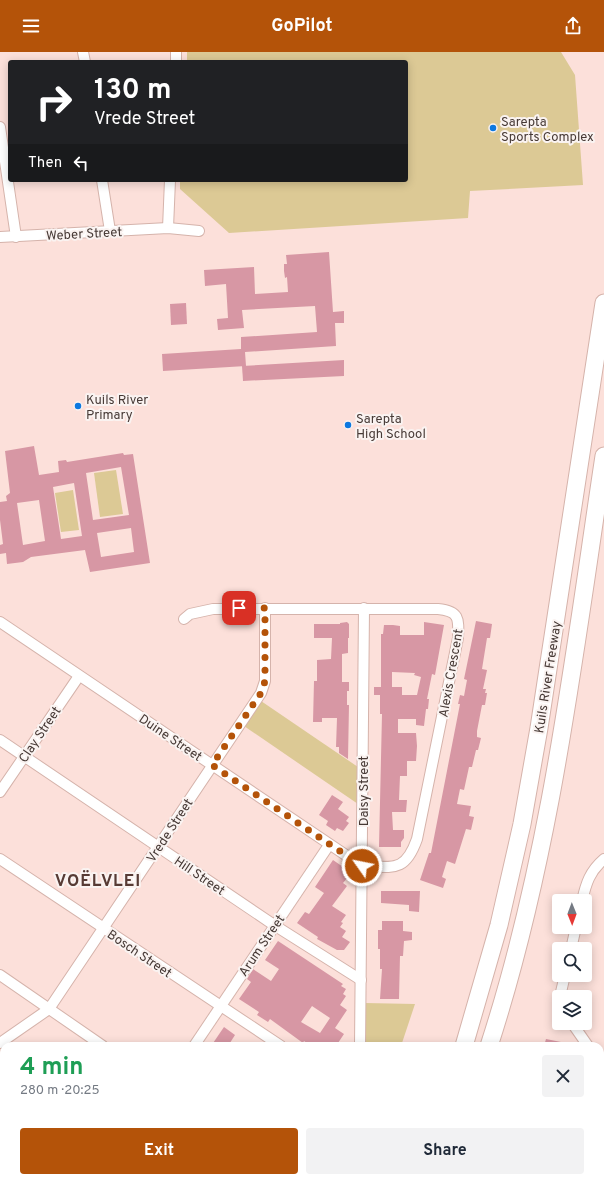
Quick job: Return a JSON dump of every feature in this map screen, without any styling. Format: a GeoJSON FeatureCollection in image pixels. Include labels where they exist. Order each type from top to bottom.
{"type":"FeatureCollection","features":[{"type":"Feature","properties":{"kind":"highway","name":"Kuils River Freeway"},"geometry":{"type":"LineString","coordinates":[[465,1042],[499,925],[523,817],[539,728],[604,303]]}},
{"type":"Feature","properties":{"kind":"highway","name":"Kuils River Freeway"},"geometry":{"type":"LineString","coordinates":[[490,1042],[504,1000],[522,933],[544,832],[570,680],[604,456]]}},
{"type":"Feature","properties":{"kind":"street"},"geometry":{"type":"LineString","coordinates":[[0,127],[16,237]]}},
{"type":"Feature","properties":{"kind":"street"},"geometry":{"type":"LineString","coordinates":[[102,182],[110,231]]}},
{"type":"Feature","properties":{"kind":"street"},"geometry":{"type":"LineString","coordinates":[[168,228],[170,182]]}},
{"type":"Feature","properties":{"kind":"street","name":"Weber Street"},"geometry":{"type":"LineString","coordinates":[[0,238],[168,228],[199,231]]}},
{"type":"Feature","properties":{"kind":"street","name":"Alexis Crescent"},"geometry":{"type":"LineString","coordinates":[[184,619],[190,614],[213,609],[265,608],[450,610],[457,615],[459,624],[458,638],[430,778],[413,851],[407,860],[398,866],[362,866]]}},
{"type":"Feature","properties":{"kind":"street","name":"Vrede Street"},"geometry":{"type":"LineString","coordinates":[[1,1042],[49,1009],[264,687],[265,608]]}},
{"type":"Feature","properties":{"kind":"street","name":"Daisy Street"},"geometry":{"type":"LineString","coordinates":[[360,1042],[364,608]]}},
{"type":"Feature","properties":{"kind":"street","name":"Duine Street"},"geometry":{"type":"LineString","coordinates":[[0,622],[362,866]]}},
{"type":"Feature","properties":{"kind":"street","name":"Clay Street"},"geometry":{"type":"LineString","coordinates":[[0,792],[78,676]]}},
{"type":"Feature","properties":{"kind":"street","name":"Hill Street"},"geometry":{"type":"LineString","coordinates":[[0,740],[274,926],[361,980]]}},
{"type":"Feature","properties":{"kind":"street","name":"Arum Street"},"geometry":{"type":"LineString","coordinates":[[197,1042],[329,845]]}},
{"type":"Feature","properties":{"kind":"street","name":"Bosch Street"},"geometry":{"type":"LineString","coordinates":[[0,859],[275,1042]]}},
{"type":"Feature","properties":{"kind":"street"},"geometry":{"type":"LineString","coordinates":[[584,894],[587,881],[593,870],[604,859]]}},
{"type":"Feature","properties":{"kind":"street"},"geometry":{"type":"LineString","coordinates":[[0,976],[97,1042]]}},
{"type":"Feature","properties":{"kind":"street"},"geometry":{"type":"LineString","coordinates":[[577,1030],[585,1042]]}},
{"type":"Feature","properties":{"kind":"shaded area","name":"Sarepta Sports Complex"},"geometry":{"type":"Polygon","coordinates":[[[187,52],[561,52],[575,75],[583,185],[470,191],[468,218],[229,233],[180,189],[180,182],[408,182],[408,60],[187,60],[187,52]]]}},
{"type":"Feature","properties":{"kind":"shaded area"},"geometry":{"type":"Polygon","coordinates":[[[116,470],[123,514],[100,517],[94,473],[116,470]]]}},
{"type":"Feature","properties":{"kind":"shaded area"},"geometry":{"type":"Polygon","coordinates":[[[73,490],[79,530],[61,532],[55,493],[73,490]]]}},
{"type":"Feature","properties":{"kind":"shaded area"},"geometry":{"type":"Polygon","coordinates":[[[261,701],[358,767],[358,804],[244,726],[261,701]]]}},
{"type":"Feature","properties":{"kind":"shaded area"},"geometry":{"type":"Polygon","coordinates":[[[365,1003],[415,1004],[402,1042],[365,1042],[365,1003]]]}},
{"type":"Feature","properties":{"kind":"building"},"geometry":{"type":"Polygon","coordinates":[[[329,252],[333,312],[344,311],[344,323],[335,323],[336,346],[245,352],[246,366],[163,371],[162,354],[241,349],[241,337],[317,332],[315,306],[242,310],[244,328],[218,330],[217,319],[228,318],[226,284],[205,286],[204,270],[254,267],[255,294],[288,292],[287,277],[285,278],[284,271],[284,264],[287,264],[286,255],[329,252]]]}},
{"type":"Feature","properties":{"kind":"building"},"geometry":{"type":"Polygon","coordinates":[[[186,303],[187,324],[171,325],[170,304],[186,303]]]}},
{"type":"Feature","properties":{"kind":"building"},"geometry":{"type":"Polygon","coordinates":[[[344,360],[344,376],[243,381],[242,366],[344,360]]]}},
{"type":"Feature","properties":{"kind":"building"},"geometry":{"type":"Polygon","coordinates":[[[34,446],[39,475],[59,472],[58,461],[66,460],[67,462],[123,453],[124,455],[133,454],[150,563],[90,572],[85,550],[31,557],[23,562],[7,564],[6,553],[0,554],[0,545],[3,544],[0,520],[0,502],[7,501],[6,496],[10,493],[5,451],[34,446]],[[121,467],[86,473],[93,520],[129,515],[121,467]],[[74,483],[53,487],[61,539],[82,536],[74,483]],[[39,500],[17,503],[23,545],[45,541],[39,500]],[[131,528],[97,533],[101,557],[134,552],[131,528]]]}},
{"type":"Feature","properties":{"kind":"building"},"geometry":{"type":"Polygon","coordinates":[[[476,621],[492,624],[490,638],[487,638],[482,669],[487,670],[483,689],[486,689],[485,693],[487,693],[485,705],[482,705],[477,731],[477,737],[481,738],[478,750],[476,750],[472,767],[469,767],[464,790],[460,789],[457,804],[471,806],[469,816],[474,817],[471,830],[466,829],[455,864],[447,861],[442,877],[446,879],[443,888],[420,880],[429,853],[431,853],[460,704],[458,704],[460,695],[464,696],[467,680],[464,679],[476,621]]]}},
{"type":"Feature","properties":{"kind":"building"},"geometry":{"type":"Polygon","coordinates":[[[347,622],[349,624],[348,653],[342,654],[342,682],[349,682],[349,691],[347,691],[347,705],[349,705],[348,759],[339,753],[339,747],[336,747],[337,718],[322,718],[322,722],[313,722],[314,681],[317,681],[317,660],[331,659],[332,638],[314,638],[314,624],[340,624],[347,622]]]}},
{"type":"Feature","properties":{"kind":"building"},"geometry":{"type":"Polygon","coordinates":[[[424,622],[444,625],[435,675],[432,674],[427,699],[429,699],[428,709],[426,709],[424,726],[416,725],[416,719],[398,719],[398,733],[416,733],[417,746],[416,761],[407,761],[407,776],[400,776],[399,800],[407,800],[406,812],[392,812],[393,830],[404,830],[404,838],[401,842],[401,847],[379,847],[382,714],[380,714],[380,695],[374,695],[374,687],[381,687],[381,634],[383,634],[384,625],[393,625],[400,626],[400,635],[424,635],[424,622]],[[392,672],[392,687],[402,687],[402,695],[417,695],[421,677],[414,675],[415,673],[392,672]]]}},
{"type":"Feature","properties":{"kind":"building"},"geometry":{"type":"Polygon","coordinates":[[[332,795],[343,802],[338,809],[349,817],[346,821],[349,823],[343,831],[337,828],[335,831],[326,825],[328,821],[319,815],[332,795]]]}},
{"type":"Feature","properties":{"kind":"building"},"geometry":{"type":"Polygon","coordinates":[[[333,860],[346,869],[343,873],[348,877],[343,883],[347,886],[332,906],[346,915],[341,922],[343,923],[340,927],[346,931],[342,937],[350,942],[344,950],[337,950],[317,939],[318,937],[297,923],[305,912],[309,914],[324,893],[315,887],[333,860]]]}},
{"type":"Feature","properties":{"kind":"building"},"geometry":{"type":"Polygon","coordinates":[[[381,891],[420,891],[419,912],[409,911],[409,905],[381,903],[381,891]]]}},
{"type":"Feature","properties":{"kind":"building"},"geometry":{"type":"Polygon","coordinates":[[[382,921],[403,921],[403,931],[412,932],[412,940],[404,941],[403,956],[400,956],[399,999],[380,999],[382,969],[380,969],[378,930],[382,930],[382,921]]]}},
{"type":"Feature","properties":{"kind":"building"},"geometry":{"type":"Polygon","coordinates":[[[278,941],[343,984],[341,986],[346,989],[343,994],[346,996],[340,1005],[347,1010],[335,1028],[344,1034],[339,1042],[302,1042],[270,1019],[268,1022],[257,1015],[259,1012],[239,999],[251,982],[247,979],[253,969],[271,981],[279,969],[265,960],[278,941]],[[312,1006],[301,1022],[320,1033],[330,1018],[312,1006]]]}},
{"type":"Feature","properties":{"kind":"building"},"geometry":{"type":"Polygon","coordinates":[[[224,1027],[235,1035],[231,1042],[214,1042],[224,1027]]]}},
{"type":"Feature","properties":{"kind":"building"},"geometry":{"type":"Polygon","coordinates":[[[546,1039],[561,1042],[545,1042],[546,1039]]]}},
{"type":"Feature","properties":{"kind":"place","name":"Sarepta Sports Complex"},"geometry":{"type":"Point","coordinates":[493,128]}},
{"type":"Feature","properties":{"kind":"place","name":"Kuils River Primary"},"geometry":{"type":"Point","coordinates":[78,406]}},
{"type":"Feature","properties":{"kind":"place","name":"Sarepta High School"},"geometry":{"type":"Point","coordinates":[348,425]}},
{"type":"Feature","properties":{"kind":"district","name":"VOËLVLEI"},"geometry":{"type":"Point","coordinates":[98,880]}},
{"type":"Feature","properties":{"kind":"route"},"geometry":{"type":"LineString","coordinates":[[239,608],[265,608],[264,687],[212,765],[362,866]]}}]}
